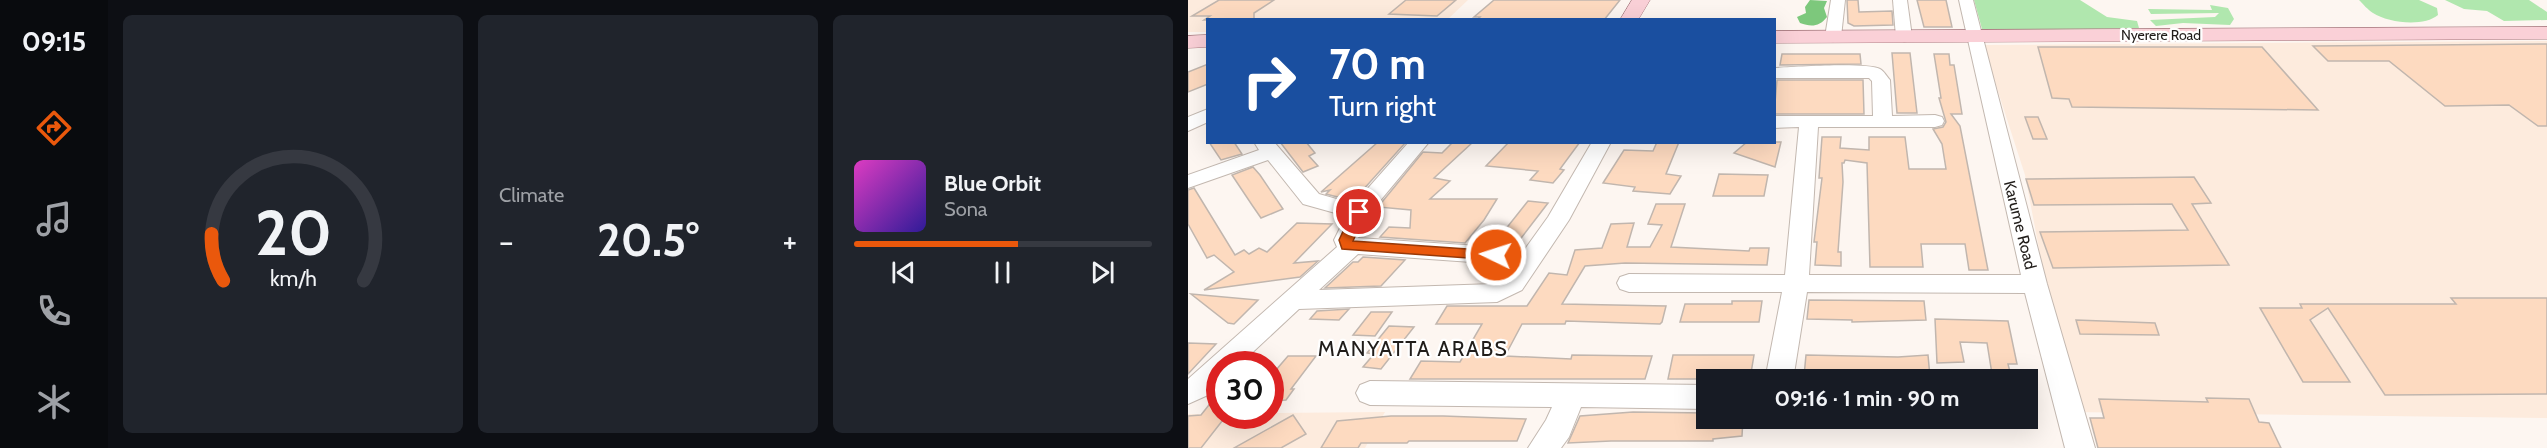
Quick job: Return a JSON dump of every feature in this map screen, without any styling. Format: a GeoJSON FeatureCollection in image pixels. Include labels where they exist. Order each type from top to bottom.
{"type":"FeatureCollection","features":[{"type":"Feature","properties":{"kind":"main road"},"geometry":{"type":"LineString","coordinates":[[1630,18],[1641,0]]}},
{"type":"Feature","properties":{"kind":"main road","name":"Nyerere Road"},"geometry":{"type":"LineString","coordinates":[[1776,38],[2547,33]]}},
{"type":"Feature","properties":{"kind":"main road"},"geometry":{"type":"LineString","coordinates":[[1188,42],[1206,41]]}},
{"type":"Feature","properties":{"kind":"street"},"geometry":{"type":"LineString","coordinates":[[1833,37],[1838,0]]}},
{"type":"Feature","properties":{"kind":"street"},"geometry":{"type":"LineString","coordinates":[[1900,0],[1904,37]]}},
{"type":"Feature","properties":{"kind":"street","name":"Karume Road"},"geometry":{"type":"LineString","coordinates":[[1966,0],[2035,284],[2080,448]]}},
{"type":"Feature","properties":{"kind":"street"},"geometry":{"type":"LineString","coordinates":[[1776,72],[1874,73],[1881,80],[1883,122]]}},
{"type":"Feature","properties":{"kind":"street"},"geometry":{"type":"LineString","coordinates":[[1188,125],[1206,115]]}},
{"type":"Feature","properties":{"kind":"street"},"geometry":{"type":"LineString","coordinates":[[1776,122],[1935,121]]}},
{"type":"Feature","properties":{"kind":"street"},"geometry":{"type":"LineString","coordinates":[[1781,369],[1796,284],[1809,122]]}},
{"type":"Feature","properties":{"kind":"street"},"geometry":{"type":"LineString","coordinates":[[1418,144],[1359,212],[1346,240],[1347,245],[1532,258]]}},
{"type":"Feature","properties":{"kind":"street"},"geometry":{"type":"LineString","coordinates":[[1297,300],[1497,293],[1513,284],[1532,258],[1558,220],[1601,144]]}},
{"type":"Feature","properties":{"kind":"street"},"geometry":{"type":"LineString","coordinates":[[1188,182],[1267,147],[1311,199],[1359,212]]}},
{"type":"Feature","properties":{"kind":"street"},"geometry":{"type":"LineString","coordinates":[[1238,351],[1297,300],[1352,246]]}},
{"type":"Feature","properties":{"kind":"street"},"geometry":{"type":"LineString","coordinates":[[1629,283],[2035,284]]}},
{"type":"Feature","properties":{"kind":"street"},"geometry":{"type":"LineString","coordinates":[[1188,392],[1206,380]]}},
{"type":"Feature","properties":{"kind":"street"},"geometry":{"type":"LineString","coordinates":[[1370,393],[1696,397]]}},
{"type":"Feature","properties":{"kind":"street"},"geometry":{"type":"LineString","coordinates":[[1543,448],[1558,428],[1571,397]]}},
{"type":"Feature","properties":{"kind":"shaded area"},"geometry":{"type":"Polygon","coordinates":[[[1188,0],[1468,0],[1449,18],[1206,18],[1206,32],[1188,32],[1188,0]]]}},
{"type":"Feature","properties":{"kind":"shaded area"},"geometry":{"type":"Polygon","coordinates":[[[2547,41],[2547,418],[2070,412],[2025,175],[1983,45],[2547,41]]]}},
{"type":"Feature","properties":{"kind":"shaded area"},"geometry":{"type":"Polygon","coordinates":[[[1385,412],[1365,448],[1188,448],[1188,414],[1206,414],[1206,429],[1284,429],[1284,413],[1385,412]]]}},
{"type":"Feature","properties":{"kind":"green space"},"geometry":{"type":"Polygon","coordinates":[[[1810,0],[1827,1],[1824,8],[1827,17],[1815,25],[1800,23],[1797,17],[1806,13],[1805,7],[1810,0]]]}},
{"type":"Feature","properties":{"kind":"green space"},"geometry":{"type":"Polygon","coordinates":[[[1974,0],[2080,0],[2107,17],[2137,21],[2139,28],[2006,31],[1982,29],[1974,0]]]}},
{"type":"Feature","properties":{"kind":"green space"},"geometry":{"type":"Polygon","coordinates":[[[2359,0],[2419,0],[2437,8],[2438,15],[2424,21],[2396,21],[2373,13],[2359,0]]]}},
{"type":"Feature","properties":{"kind":"green space"},"geometry":{"type":"Polygon","coordinates":[[[2445,0],[2529,0],[2547,12],[2547,20],[2504,21],[2487,11],[2464,9],[2445,0]]]}},
{"type":"Feature","properties":{"kind":"green space"},"geometry":{"type":"Polygon","coordinates":[[[2210,5],[2228,8],[2234,19],[2230,25],[2183,23],[2156,26],[2150,20],[2215,17],[2219,13],[2151,14],[2148,9],[2212,10],[2210,5]]]}},
{"type":"Feature","properties":{"kind":"building"},"geometry":{"type":"Polygon","coordinates":[[[1219,0],[1274,0],[1254,13],[1254,18],[1192,16],[1219,0]]]}},
{"type":"Feature","properties":{"kind":"building"},"geometry":{"type":"Polygon","coordinates":[[[1406,0],[1456,0],[1437,16],[1389,14],[1406,0]]]}},
{"type":"Feature","properties":{"kind":"building"},"geometry":{"type":"Polygon","coordinates":[[[1494,0],[1620,0],[1606,18],[1474,17],[1494,0]]]}},
{"type":"Feature","properties":{"kind":"building"},"geometry":{"type":"Polygon","coordinates":[[[1847,0],[1858,0],[1859,12],[1892,11],[1893,25],[1854,26],[1848,23],[1847,0]]]}},
{"type":"Feature","properties":{"kind":"building"},"geometry":{"type":"Polygon","coordinates":[[[1917,0],[1946,0],[1952,27],[1924,27],[1917,0]]]}},
{"type":"Feature","properties":{"kind":"building"},"geometry":{"type":"Polygon","coordinates":[[[2547,44],[2547,126],[2538,126],[2509,105],[2445,106],[2389,61],[2328,61],[2313,46],[2547,44]]]}},
{"type":"Feature","properties":{"kind":"building"},"geometry":{"type":"Polygon","coordinates":[[[2038,47],[2262,47],[2318,110],[2072,107],[2069,99],[2052,98],[2038,47]]]}},
{"type":"Feature","properties":{"kind":"building"},"geometry":{"type":"Polygon","coordinates":[[[1892,53],[1910,53],[1917,113],[1897,113],[1892,53]]]}},
{"type":"Feature","properties":{"kind":"building"},"geometry":{"type":"Polygon","coordinates":[[[1782,54],[1860,54],[1861,64],[1780,65],[1782,54]]]}},
{"type":"Feature","properties":{"kind":"building"},"geometry":{"type":"Polygon","coordinates":[[[1934,54],[1949,54],[1950,65],[1954,65],[1962,114],[1951,114],[1960,126],[1988,270],[1969,270],[1965,244],[1921,244],[1923,267],[1870,267],[1867,163],[1845,160],[1842,163],[1843,182],[1838,252],[1841,252],[1841,266],[1815,265],[1817,242],[1814,242],[1822,178],[1819,178],[1822,137],[1841,137],[1840,148],[1869,150],[1869,137],[1905,137],[1909,169],[1946,169],[1942,144],[1933,129],[1943,127],[1946,122],[1939,98],[1941,98],[1934,54]]]}},
{"type":"Feature","properties":{"kind":"building"},"geometry":{"type":"Polygon","coordinates":[[[1206,65],[1206,85],[1188,92],[1188,72],[1206,65]]]}},
{"type":"Feature","properties":{"kind":"building"},"geometry":{"type":"Polygon","coordinates":[[[1777,80],[1863,80],[1864,114],[1776,114],[1777,80]]]}},
{"type":"Feature","properties":{"kind":"building"},"geometry":{"type":"Polygon","coordinates":[[[2025,117],[2038,117],[2047,139],[2033,139],[2025,117]]]}},
{"type":"Feature","properties":{"kind":"building"},"geometry":{"type":"Polygon","coordinates":[[[1781,142],[1775,167],[1734,153],[1745,144],[1781,142]]]}},
{"type":"Feature","properties":{"kind":"building"},"geometry":{"type":"Polygon","coordinates":[[[1210,144],[1235,144],[1242,154],[1221,160],[1210,144]]]}},
{"type":"Feature","properties":{"kind":"building"},"geometry":{"type":"Polygon","coordinates":[[[1282,144],[1308,144],[1315,153],[1309,156],[1318,166],[1303,172],[1282,144]]]}},
{"type":"Feature","properties":{"kind":"building"},"geometry":{"type":"Polygon","coordinates":[[[1376,144],[1404,144],[1353,201],[1326,194],[1330,190],[1321,192],[1376,144]]]}},
{"type":"Feature","properties":{"kind":"building"},"geometry":{"type":"Polygon","coordinates":[[[1451,144],[1471,144],[1434,178],[1450,181],[1430,199],[1497,199],[1484,220],[1465,243],[1380,237],[1389,227],[1410,228],[1411,210],[1378,207],[1423,152],[1442,153],[1451,144]]]}},
{"type":"Feature","properties":{"kind":"building"},"geometry":{"type":"Polygon","coordinates":[[[1507,144],[1579,144],[1560,169],[1564,170],[1553,183],[1530,180],[1538,171],[1486,166],[1507,144]]]}},
{"type":"Feature","properties":{"kind":"building"},"geometry":{"type":"Polygon","coordinates":[[[1656,144],[1678,144],[1666,174],[1681,176],[1670,194],[1633,191],[1635,187],[1603,183],[1624,150],[1653,151],[1656,144]]]}},
{"type":"Feature","properties":{"kind":"building"},"geometry":{"type":"Polygon","coordinates":[[[1253,167],[1283,209],[1261,218],[1232,175],[1253,167]]]}},
{"type":"Feature","properties":{"kind":"building"},"geometry":{"type":"Polygon","coordinates":[[[1719,174],[1768,175],[1764,196],[1713,196],[1719,174]]]}},
{"type":"Feature","properties":{"kind":"building"},"geometry":{"type":"Polygon","coordinates":[[[2194,177],[2211,203],[2192,204],[2229,265],[2053,268],[2040,232],[2188,230],[2172,204],[2034,205],[2026,179],[2194,177]]]}},
{"type":"Feature","properties":{"kind":"building"},"geometry":{"type":"Polygon","coordinates":[[[1194,188],[1235,255],[1244,250],[1249,254],[1259,248],[1267,252],[1297,223],[1332,224],[1294,263],[1318,261],[1300,277],[1204,290],[1234,272],[1214,255],[1207,258],[1188,224],[1188,190],[1194,188]]]}},
{"type":"Feature","properties":{"kind":"building"},"geometry":{"type":"Polygon","coordinates":[[[1528,201],[1548,203],[1515,246],[1493,245],[1528,201]]]}},
{"type":"Feature","properties":{"kind":"building"},"geometry":{"type":"Polygon","coordinates":[[[1656,204],[1685,204],[1671,247],[1749,251],[1750,248],[1769,248],[1767,265],[1625,263],[1585,266],[1562,304],[1666,306],[1662,322],[1660,324],[1566,321],[1565,324],[1522,324],[1505,356],[1571,359],[1572,355],[1652,356],[1645,379],[1410,379],[1421,361],[1460,362],[1482,324],[1436,324],[1447,306],[1527,306],[1549,273],[1567,275],[1575,250],[1602,248],[1611,224],[1634,223],[1627,247],[1650,247],[1662,225],[1648,224],[1656,204]]]}},
{"type":"Feature","properties":{"kind":"building"},"geometry":{"type":"Polygon","coordinates":[[[1363,257],[1405,260],[1381,286],[1325,288],[1353,262],[1358,262],[1363,257]]]}},
{"type":"Feature","properties":{"kind":"building"},"geometry":{"type":"Polygon","coordinates":[[[1191,294],[1258,300],[1234,324],[1228,323],[1191,294]]]}},
{"type":"Feature","properties":{"kind":"building"},"geometry":{"type":"Polygon","coordinates":[[[2451,298],[2547,298],[2547,394],[2385,395],[2328,308],[2310,320],[2350,382],[2303,382],[2260,308],[2302,308],[2300,304],[2456,304],[2451,298]]]}},
{"type":"Feature","properties":{"kind":"building"},"geometry":{"type":"Polygon","coordinates":[[[1809,300],[1924,301],[1926,320],[1852,322],[1852,320],[1807,319],[1809,300]]]}},
{"type":"Feature","properties":{"kind":"building"},"geometry":{"type":"Polygon","coordinates":[[[1732,301],[1762,301],[1759,322],[1680,322],[1685,304],[1732,304],[1732,301]]]}},
{"type":"Feature","properties":{"kind":"building"},"geometry":{"type":"Polygon","coordinates":[[[1349,309],[1339,320],[1310,319],[1317,311],[1349,309]]]}},
{"type":"Feature","properties":{"kind":"building"},"geometry":{"type":"Polygon","coordinates":[[[1371,312],[1392,312],[1375,336],[1353,335],[1371,312]]]}},
{"type":"Feature","properties":{"kind":"building"},"geometry":{"type":"Polygon","coordinates":[[[1935,319],[2008,321],[2017,364],[2008,364],[2009,369],[1991,369],[1987,343],[1960,342],[1964,362],[1937,363],[1935,319]]]}},
{"type":"Feature","properties":{"kind":"building"},"geometry":{"type":"Polygon","coordinates":[[[2076,320],[2155,323],[2159,335],[2080,334],[2076,320]]]}},
{"type":"Feature","properties":{"kind":"building"},"geometry":{"type":"Polygon","coordinates":[[[1389,326],[1414,327],[1381,369],[1363,367],[1374,354],[1367,353],[1389,326]]]}},
{"type":"Feature","properties":{"kind":"building"},"geometry":{"type":"Polygon","coordinates":[[[1188,343],[1216,344],[1209,351],[1206,351],[1206,355],[1188,374],[1188,343]]]}},
{"type":"Feature","properties":{"kind":"building"},"geometry":{"type":"Polygon","coordinates":[[[1673,355],[1754,355],[1752,369],[1696,369],[1696,379],[1668,379],[1673,355]]]}},
{"type":"Feature","properties":{"kind":"building"},"geometry":{"type":"Polygon","coordinates":[[[1806,355],[1898,357],[1928,355],[1929,369],[1805,369],[1806,355]]]}},
{"type":"Feature","properties":{"kind":"building"},"geometry":{"type":"Polygon","coordinates":[[[1288,356],[1316,356],[1284,400],[1284,361],[1288,356]]]}},
{"type":"Feature","properties":{"kind":"building"},"geometry":{"type":"Polygon","coordinates":[[[2206,398],[2249,399],[2259,422],[2269,423],[2281,448],[2098,448],[2090,418],[2104,418],[2099,399],[2208,402],[2206,398]]]}},
{"type":"Feature","properties":{"kind":"building"},"geometry":{"type":"Polygon","coordinates":[[[1206,409],[1206,429],[1216,429],[1201,448],[1188,448],[1188,416],[1201,415],[1206,409]]]}},
{"type":"Feature","properties":{"kind":"building"},"geometry":{"type":"Polygon","coordinates":[[[1633,412],[1696,413],[1696,429],[1742,429],[1742,436],[1713,439],[1713,441],[1568,443],[1580,416],[1633,412]]]}},
{"type":"Feature","properties":{"kind":"building"},"geometry":{"type":"Polygon","coordinates":[[[1293,415],[1306,434],[1281,448],[1234,448],[1268,429],[1284,429],[1284,420],[1293,415]]]}},
{"type":"Feature","properties":{"kind":"building"},"geometry":{"type":"Polygon","coordinates":[[[1391,416],[1526,419],[1517,441],[1409,441],[1407,443],[1361,443],[1358,448],[1321,448],[1337,421],[1391,416]]]}},
{"type":"Feature","properties":{"kind":"district","name":"MANYATTA ARABS"},"geometry":{"type":"Point","coordinates":[1413,348]}},
{"type":"Feature","properties":{"kind":"route"},"geometry":{"type":"LineString","coordinates":[[1359,212],[1346,240],[1347,245],[1496,255]]}}]}
